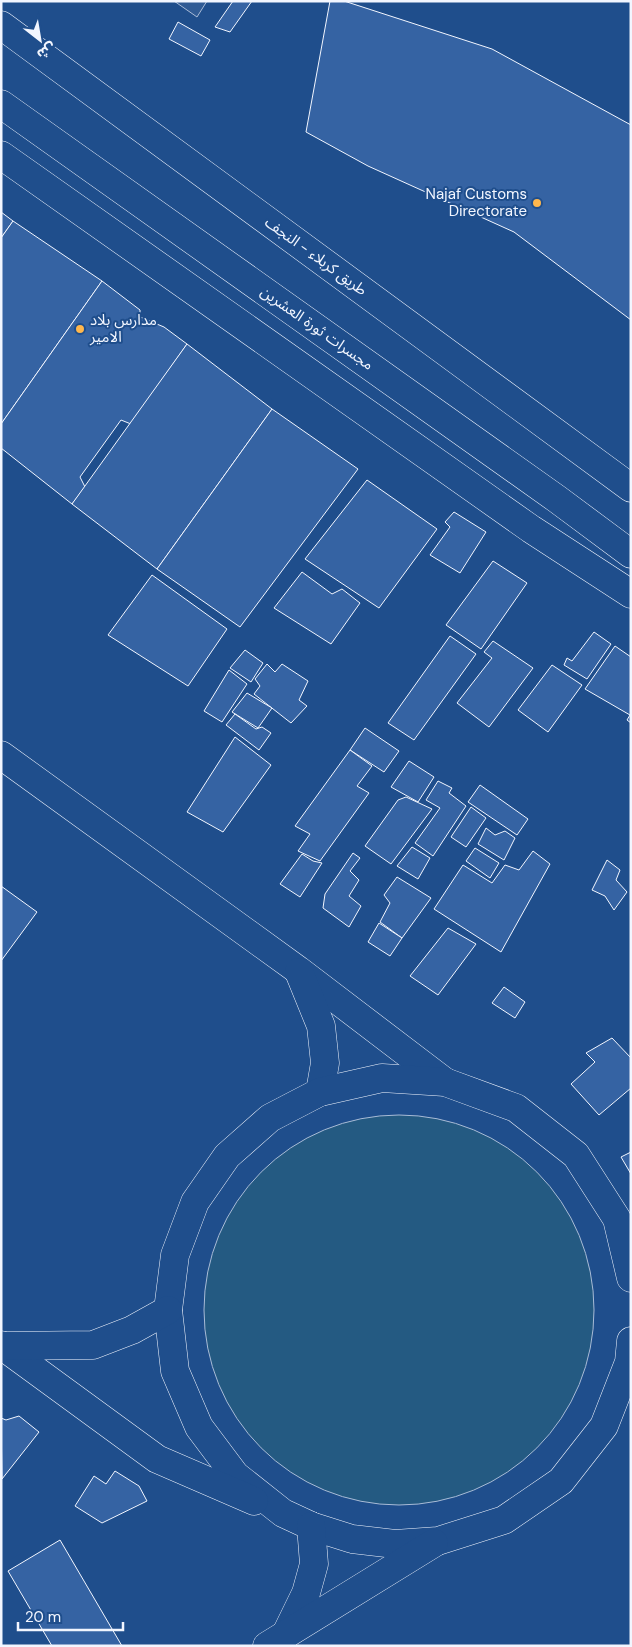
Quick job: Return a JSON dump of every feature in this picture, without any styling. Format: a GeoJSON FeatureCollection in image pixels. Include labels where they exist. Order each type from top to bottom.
{"type":"FeatureCollection","features":[{"type":"Feature","properties":{"kind":"main road","name":"طريق کربلاء - النجف"},"geometry":{"type":"LineString","coordinates":[[1,25],[631,488]]}},
{"type":"Feature","properties":{"kind":"main road","name":"مجسرات ثورة العشرين"},"geometry":{"type":"LineString","coordinates":[[1,104],[557,499],[631,554]]}},
{"type":"Feature","properties":{"kind":"main road"},"geometry":{"type":"LineString","coordinates":[[1,155],[531,529],[631,594]]}},
{"type":"Feature","properties":{"kind":"main road"},"geometry":{"type":"LineString","coordinates":[[1,756],[298,970],[445,1082]]}},
{"type":"Feature","properties":{"kind":"main road"},"geometry":{"type":"LineString","coordinates":[[298,970],[321,1026],[325,1063],[320,1092]]}},
{"type":"Feature","properties":{"kind":"main road"},"geometry":{"type":"LineString","coordinates":[[283,1513],[235,1475],[199,1427],[175,1371],[168,1310],[175,1255],[195,1202],[227,1156],[270,1118],[320,1092],[382,1078],[445,1082],[516,1108],[576,1155],[617,1219],[631,1278]]}},
{"type":"Feature","properties":{"kind":"main road"},"geometry":{"type":"LineString","coordinates":[[2,1346],[93,1345],[132,1330],[168,1310]]}},
{"type":"Feature","properties":{"kind":"main road"},"geometry":{"type":"LineString","coordinates":[[2,1346],[157,1459],[311,1526],[352,1539],[395,1544],[438,1541],[504,1520],[561,1480],[604,1426],[629,1362],[631,1341]]}},
{"type":"Feature","properties":{"kind":"main road"},"geometry":{"type":"LineString","coordinates":[[276,1641],[306,1593],[314,1564],[311,1526]]}},
{"type":"Feature","properties":{"kind":"main road"},"geometry":{"type":"LineString","coordinates":[[276,1641],[438,1541]]}},
{"type":"Feature","properties":{"kind":"shaded area"},"geometry":{"type":"Polygon","coordinates":[[[174,1],[207,1],[197,17],[174,1]]]}},
{"type":"Feature","properties":{"kind":"shaded area"},"geometry":{"type":"Polygon","coordinates":[[[399,1115],[437,1118],[474,1130],[507,1148],[537,1172],[561,1202],[579,1235],[591,1272],[594,1310],[591,1348],[579,1385],[561,1418],[537,1448],[507,1472],[474,1490],[437,1502],[399,1505],[361,1502],[324,1490],[291,1472],[261,1448],[237,1418],[219,1385],[207,1348],[204,1310],[207,1272],[219,1235],[237,1202],[261,1172],[291,1148],[324,1130],[361,1118],[399,1115]]]}},
{"type":"Feature","properties":{"kind":"building"},"geometry":{"type":"Polygon","coordinates":[[[233,1],[252,1],[230,32],[215,27],[233,1]]]}},
{"type":"Feature","properties":{"kind":"building"},"geometry":{"type":"Polygon","coordinates":[[[330,1],[344,1],[492,49],[631,125],[631,320],[514,232],[368,166],[306,132],[330,1]]]}},
{"type":"Feature","properties":{"kind":"building"},"geometry":{"type":"Polygon","coordinates":[[[178,22],[210,40],[201,56],[169,39],[178,22]]]}},
{"type":"Feature","properties":{"kind":"building"},"geometry":{"type":"Polygon","coordinates":[[[1,212],[13,221],[1,238],[1,212]]]}},
{"type":"Feature","properties":{"kind":"building"},"geometry":{"type":"Polygon","coordinates":[[[13,221],[102,281],[1,424],[1,238],[13,221]]]}},
{"type":"Feature","properties":{"kind":"building"},"geometry":{"type":"Polygon","coordinates":[[[102,281],[140,310],[140,317],[164,327],[187,344],[131,424],[121,420],[80,477],[85,487],[72,504],[1,448],[1,424],[102,281]]]}},
{"type":"Feature","properties":{"kind":"building"},"geometry":{"type":"Polygon","coordinates":[[[187,344],[272,409],[157,569],[72,504],[187,344]]]}},
{"type":"Feature","properties":{"kind":"building"},"geometry":{"type":"Polygon","coordinates":[[[272,409],[358,469],[240,627],[157,569],[272,409]]]}},
{"type":"Feature","properties":{"kind":"building"},"geometry":{"type":"Polygon","coordinates":[[[367,480],[437,529],[379,608],[305,559],[367,480]]]}},
{"type":"Feature","properties":{"kind":"building"},"geometry":{"type":"Polygon","coordinates":[[[454,512],[486,532],[460,573],[430,555],[450,527],[445,522],[454,512]]]}},
{"type":"Feature","properties":{"kind":"building"},"geometry":{"type":"Polygon","coordinates":[[[493,561],[527,583],[481,649],[446,625],[493,561]]]}},
{"type":"Feature","properties":{"kind":"building"},"geometry":{"type":"Polygon","coordinates":[[[302,572],[332,594],[342,589],[360,603],[331,644],[274,608],[302,572]]]}},
{"type":"Feature","properties":{"kind":"building"},"geometry":{"type":"Polygon","coordinates":[[[152,575],[227,629],[188,686],[108,635],[152,575]]]}},
{"type":"Feature","properties":{"kind":"building"},"geometry":{"type":"Polygon","coordinates":[[[594,632],[611,644],[587,679],[564,665],[567,658],[572,661],[594,632]]]}},
{"type":"Feature","properties":{"kind":"building"},"geometry":{"type":"Polygon","coordinates":[[[450,636],[476,654],[414,740],[388,723],[450,636]]]}},
{"type":"Feature","properties":{"kind":"building"},"geometry":{"type":"Polygon","coordinates":[[[493,641],[533,668],[489,727],[457,703],[492,658],[484,652],[493,641]]]}},
{"type":"Feature","properties":{"kind":"building"},"geometry":{"type":"Polygon","coordinates":[[[615,646],[631,657],[631,723],[627,720],[630,715],[585,689],[615,646]]]}},
{"type":"Feature","properties":{"kind":"building"},"geometry":{"type":"Polygon","coordinates":[[[245,650],[263,663],[251,682],[230,668],[245,650]]]}},
{"type":"Feature","properties":{"kind":"building"},"geometry":{"type":"Polygon","coordinates":[[[267,664],[275,672],[282,664],[308,681],[299,700],[307,706],[291,723],[254,694],[260,686],[255,679],[267,664]]]}},
{"type":"Feature","properties":{"kind":"building"},"geometry":{"type":"Polygon","coordinates":[[[552,665],[582,685],[548,732],[518,710],[552,665]]]}},
{"type":"Feature","properties":{"kind":"building"},"geometry":{"type":"Polygon","coordinates":[[[229,670],[247,684],[222,722],[204,711],[229,670]]]}},
{"type":"Feature","properties":{"kind":"building"},"geometry":{"type":"Polygon","coordinates":[[[247,693],[272,708],[258,728],[232,712],[247,693]]]}},
{"type":"Feature","properties":{"kind":"building"},"geometry":{"type":"Polygon","coordinates":[[[235,714],[256,729],[262,727],[271,733],[259,750],[226,725],[235,714]]]}},
{"type":"Feature","properties":{"kind":"building"},"geometry":{"type":"Polygon","coordinates":[[[365,728],[399,751],[384,772],[350,750],[365,728]]]}},
{"type":"Feature","properties":{"kind":"building"},"geometry":{"type":"Polygon","coordinates":[[[235,737],[271,765],[223,832],[187,812],[235,737]]]}},
{"type":"Feature","properties":{"kind":"building"},"geometry":{"type":"Polygon","coordinates":[[[350,750],[372,766],[357,786],[369,793],[320,861],[298,851],[310,834],[295,826],[350,750]]]}},
{"type":"Feature","properties":{"kind":"building"},"geometry":{"type":"Polygon","coordinates":[[[409,761],[434,777],[418,802],[391,787],[409,761]]]}},
{"type":"Feature","properties":{"kind":"building"},"geometry":{"type":"Polygon","coordinates":[[[438,781],[452,788],[449,793],[466,806],[433,856],[415,843],[440,808],[426,800],[438,781]]]}},
{"type":"Feature","properties":{"kind":"building"},"geometry":{"type":"Polygon","coordinates":[[[480,785],[528,819],[517,835],[468,802],[480,785]]]}},
{"type":"Feature","properties":{"kind":"building"},"geometry":{"type":"Polygon","coordinates":[[[406,797],[432,809],[391,864],[365,846],[398,800],[406,797]]]}},
{"type":"Feature","properties":{"kind":"building"},"geometry":{"type":"Polygon","coordinates":[[[471,807],[486,818],[466,847],[451,837],[471,807]]]}},
{"type":"Feature","properties":{"kind":"building"},"geometry":{"type":"Polygon","coordinates":[[[486,828],[495,835],[505,831],[515,838],[504,860],[478,844],[486,828]]]}},
{"type":"Feature","properties":{"kind":"building"},"geometry":{"type":"Polygon","coordinates":[[[412,847],[430,858],[418,879],[397,866],[412,847]]]}},
{"type":"Feature","properties":{"kind":"building"},"geometry":{"type":"Polygon","coordinates":[[[475,848],[499,863],[490,878],[466,861],[475,848]]]}},
{"type":"Feature","properties":{"kind":"building"},"geometry":{"type":"Polygon","coordinates":[[[533,851],[550,864],[501,952],[434,909],[463,865],[492,883],[505,865],[519,870],[533,851]]]}},
{"type":"Feature","properties":{"kind":"building"},"geometry":{"type":"Polygon","coordinates":[[[353,853],[360,858],[350,871],[359,880],[349,896],[361,906],[349,927],[323,908],[325,894],[353,853]]]}},
{"type":"Feature","properties":{"kind":"building"},"geometry":{"type":"Polygon","coordinates":[[[302,854],[313,861],[322,863],[300,897],[280,884],[302,854]]]}},
{"type":"Feature","properties":{"kind":"building"},"geometry":{"type":"Polygon","coordinates":[[[607,860],[620,870],[616,880],[627,892],[614,910],[605,896],[592,890],[607,860]]]}},
{"type":"Feature","properties":{"kind":"building"},"geometry":{"type":"Polygon","coordinates":[[[397,877],[431,898],[402,938],[380,922],[390,903],[384,895],[397,877]]]}},
{"type":"Feature","properties":{"kind":"building"},"geometry":{"type":"Polygon","coordinates":[[[1,886],[37,912],[1,961],[1,886]]]}},
{"type":"Feature","properties":{"kind":"building"},"geometry":{"type":"Polygon","coordinates":[[[379,923],[402,938],[390,956],[368,942],[379,923]]]}},
{"type":"Feature","properties":{"kind":"building"},"geometry":{"type":"Polygon","coordinates":[[[448,928],[476,944],[438,995],[410,976],[448,928]]]}},
{"type":"Feature","properties":{"kind":"building"},"geometry":{"type":"Polygon","coordinates":[[[504,987],[525,1002],[515,1018],[492,1003],[504,987]]]}},
{"type":"Feature","properties":{"kind":"building"},"geometry":{"type":"Polygon","coordinates":[[[612,1038],[631,1058],[631,1088],[599,1115],[571,1084],[595,1062],[586,1053],[612,1038]]]}},
{"type":"Feature","properties":{"kind":"building"},"geometry":{"type":"Polygon","coordinates":[[[631,1152],[631,1174],[621,1157],[631,1152]]]}},
{"type":"Feature","properties":{"kind":"building"},"geometry":{"type":"Polygon","coordinates":[[[19,1416],[39,1432],[2,1479],[1,1418],[6,1420],[19,1416]]]}},
{"type":"Feature","properties":{"kind":"building"},"geometry":{"type":"Polygon","coordinates":[[[115,1471],[139,1486],[147,1501],[102,1523],[75,1506],[94,1476],[106,1484],[115,1471]]]}},
{"type":"Feature","properties":{"kind":"building"},"geometry":{"type":"Polygon","coordinates":[[[60,1540],[122,1646],[52,1646],[8,1571],[60,1540]]]}},
{"type":"Feature","properties":{"kind":"place","name":"Najaf Customs Directorate"},"geometry":{"type":"Point","coordinates":[537,203]}},
{"type":"Feature","properties":{"kind":"place","name":"مدارس بلاد الامير"},"geometry":{"type":"Point","coordinates":[80,329]}}]}
